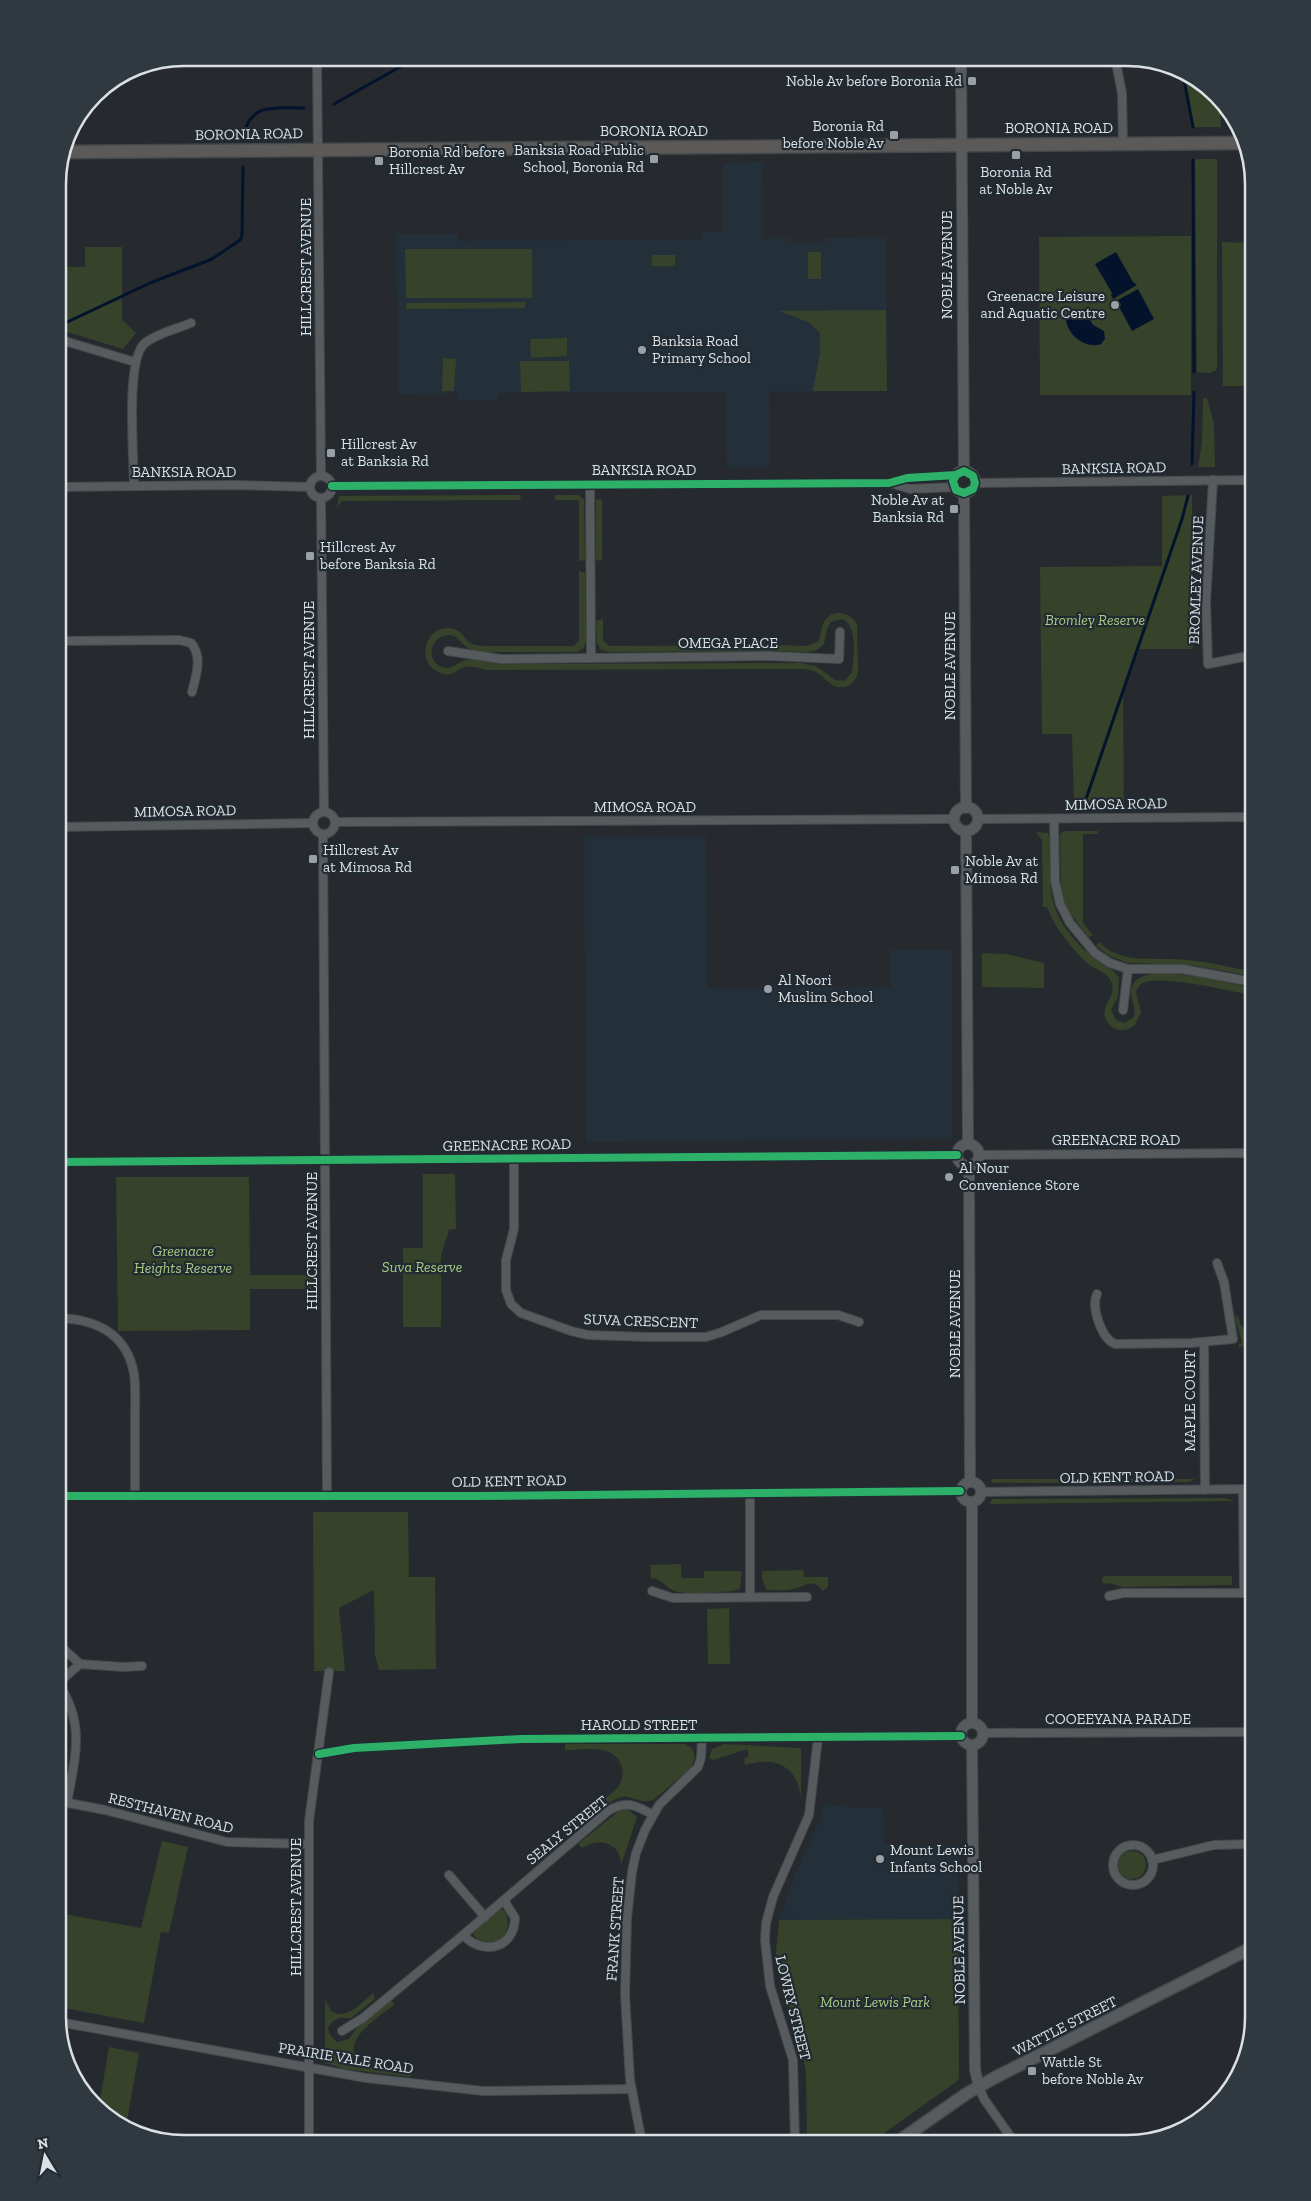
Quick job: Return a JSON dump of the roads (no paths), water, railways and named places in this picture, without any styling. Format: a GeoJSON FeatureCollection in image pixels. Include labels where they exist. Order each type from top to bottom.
{"type":"FeatureCollection","features":[{"type":"Feature","properties":{"kind":"main road","name":"BORONIA ROAD"},"geometry":{"type":"LineString","coordinates":[[71,152],[1237,143]]}},
{"type":"Feature","properties":{"kind":"main road","name":"WATTLE STREET"},"geometry":{"type":"LineString","coordinates":[[909,2135],[979,2087],[1245,1952]]}},
{"type":"Feature","properties":{"kind":"street","name":"HILLCREST AVENUE"},"geometry":{"type":"LineString","coordinates":[[317,66],[321,476]]}},
{"type":"Feature","properties":{"kind":"street","name":"NOBLE AVENUE"},"geometry":{"type":"LineString","coordinates":[[960,473],[961,67]]}},
{"type":"Feature","properties":{"kind":"street"},"geometry":{"type":"LineString","coordinates":[[1117,67],[1122,93],[1123,144]]}},
{"type":"Feature","properties":{"kind":"street"},"geometry":{"type":"LineString","coordinates":[[134,485],[133,379],[138,351],[145,343],[191,323]]}},
{"type":"Feature","properties":{"kind":"street"},"geometry":{"type":"LineString","coordinates":[[67,342],[135,362]]}},
{"type":"Feature","properties":{"kind":"street"},"geometry":{"type":"LineString","coordinates":[[960,473],[973,476],[975,482],[973,489],[964,493],[954,487],[953,481],[960,473]]}},
{"type":"Feature","properties":{"kind":"street","name":"BANKSIA ROAD"},"geometry":{"type":"LineString","coordinates":[[332,486],[889,483],[907,478],[960,473]]}},
{"type":"Feature","properties":{"kind":"street"},"geometry":{"type":"LineString","coordinates":[[321,476],[327,478],[332,486],[330,493],[321,498],[314,496],[310,487],[312,480],[321,476]]}},
{"type":"Feature","properties":{"kind":"street","name":"BROMLEY AVENUE"},"geometry":{"type":"LineString","coordinates":[[1213,480],[1206,602],[1208,664],[1245,657]]}},
{"type":"Feature","properties":{"kind":"street","name":"BANKSIA ROAD"},"geometry":{"type":"LineString","coordinates":[[975,482],[1245,480]]}},
{"type":"Feature","properties":{"kind":"street","name":"BANKSIA ROAD"},"geometry":{"type":"LineString","coordinates":[[889,483],[910,489],[954,487]]}},
{"type":"Feature","properties":{"kind":"street"},"geometry":{"type":"LineString","coordinates":[[590,484],[591,657]]}},
{"type":"Feature","properties":{"kind":"street","name":"BANKSIA ROAD"},"geometry":{"type":"LineString","coordinates":[[67,487],[134,485],[310,487]]}},
{"type":"Feature","properties":{"kind":"street","name":"NOBLE AVENUE"},"geometry":{"type":"LineString","coordinates":[[964,493],[966,808]]}},
{"type":"Feature","properties":{"kind":"street","name":"HILLCREST AVENUE"},"geometry":{"type":"LineString","coordinates":[[321,498],[324,812]]}},
{"type":"Feature","properties":{"kind":"street","name":"OMEGA PLACE"},"geometry":{"type":"LineString","coordinates":[[448,651],[495,659],[770,656],[839,659],[840,632]]}},
{"type":"Feature","properties":{"kind":"street"},"geometry":{"type":"LineString","coordinates":[[67,641],[193,640],[198,664],[192,692]]}},
{"type":"Feature","properties":{"kind":"street"},"geometry":{"type":"LineString","coordinates":[[966,808],[973,810],[978,819],[973,829],[966,831],[957,826],[955,819],[960,810],[966,808]]}},
{"type":"Feature","properties":{"kind":"street"},"geometry":{"type":"LineString","coordinates":[[324,812],[332,816],[335,822],[330,832],[323,835],[314,830],[312,823],[317,814],[324,812]]}},
{"type":"Feature","properties":{"kind":"street","name":"MIMOSA ROAD"},"geometry":{"type":"LineString","coordinates":[[978,819],[1245,817]]}},
{"type":"Feature","properties":{"kind":"street","name":"MIMOSA ROAD"},"geometry":{"type":"LineString","coordinates":[[335,822],[955,819]]}},
{"type":"Feature","properties":{"kind":"street"},"geometry":{"type":"LineString","coordinates":[[1054,819],[1056,881],[1063,912],[1091,950],[1110,963],[1128,968],[1182,969],[1245,980]]}},
{"type":"Feature","properties":{"kind":"street","name":"MIMOSA ROAD"},"geometry":{"type":"LineString","coordinates":[[67,827],[312,823]]}},
{"type":"Feature","properties":{"kind":"street"},"geometry":{"type":"LineString","coordinates":[[966,831],[968,1144]]}},
{"type":"Feature","properties":{"kind":"street","name":"HILLCREST AVENUE"},"geometry":{"type":"LineString","coordinates":[[323,835],[327,1496]]}},
{"type":"Feature","properties":{"kind":"street"},"geometry":{"type":"LineString","coordinates":[[1123,1010],[1128,968]]}},
{"type":"Feature","properties":{"kind":"street"},"geometry":{"type":"LineString","coordinates":[[968,1144],[975,1146],[979,1155],[977,1161],[969,1166],[959,1162],[957,1155],[962,1146],[968,1144]]}},
{"type":"Feature","properties":{"kind":"street","name":"GREENACRE ROAD"},"geometry":{"type":"LineString","coordinates":[[979,1155],[1245,1153]]}},
{"type":"Feature","properties":{"kind":"street","name":"GREENACRE ROAD"},"geometry":{"type":"LineString","coordinates":[[66,1162],[957,1155]]}},
{"type":"Feature","properties":{"kind":"street","name":"SUVA CRESCENT"},"geometry":{"type":"LineString","coordinates":[[514,1159],[514,1229],[506,1260],[506,1290],[511,1304],[521,1312],[571,1331],[588,1335],[648,1337],[706,1337],[761,1315],[838,1315],[859,1322]]}},
{"type":"Feature","properties":{"kind":"street","name":"NOBLE AVENUE"},"geometry":{"type":"LineString","coordinates":[[969,1166],[970,1482]]}},
{"type":"Feature","properties":{"kind":"street"},"geometry":{"type":"LineString","coordinates":[[1097,1294],[1095,1301],[1096,1311],[1105,1335],[1111,1342],[1124,1345],[1232,1339],[1224,1282],[1217,1263]]}},
{"type":"Feature","properties":{"kind":"street"},"geometry":{"type":"LineString","coordinates":[[66,1319],[88,1321],[101,1327],[118,1341],[128,1356],[134,1380],[135,1498]]}},
{"type":"Feature","properties":{"kind":"street","name":"MAPLE COURT"},"geometry":{"type":"LineString","coordinates":[[1204,1342],[1205,1490]]}},
{"type":"Feature","properties":{"kind":"street"},"geometry":{"type":"LineString","coordinates":[[970,1482],[977,1484],[981,1492],[979,1498],[972,1502],[963,1499],[960,1491],[965,1483],[970,1482]]}},
{"type":"Feature","properties":{"kind":"street"},"geometry":{"type":"LineString","coordinates":[[1108,1596],[1124,1593],[1244,1593],[1243,1490]]}},
{"type":"Feature","properties":{"kind":"street","name":"OLD KENT ROAD"},"geometry":{"type":"LineString","coordinates":[[981,1492],[1243,1490]]}},
{"type":"Feature","properties":{"kind":"street","name":"OLD KENT ROAD"},"geometry":{"type":"LineString","coordinates":[[66,1496],[135,1498],[960,1491]]}},
{"type":"Feature","properties":{"kind":"street"},"geometry":{"type":"LineString","coordinates":[[750,1493],[750,1598]]}},
{"type":"Feature","properties":{"kind":"street"},"geometry":{"type":"LineString","coordinates":[[972,1502],[972,1722]]}},
{"type":"Feature","properties":{"kind":"street"},"geometry":{"type":"LineString","coordinates":[[652,1590],[672,1598],[807,1597]]}},
{"type":"Feature","properties":{"kind":"street"},"geometry":{"type":"LineString","coordinates":[[66,1651],[80,1664],[123,1667],[142,1666]]}},
{"type":"Feature","properties":{"kind":"street"},"geometry":{"type":"LineString","coordinates":[[66,1675],[80,1664]]}},
{"type":"Feature","properties":{"kind":"street","name":"HILLCREST AVENUE"},"geometry":{"type":"LineString","coordinates":[[309,2134],[309,1821],[329,1672]]}},
{"type":"Feature","properties":{"kind":"street"},"geometry":{"type":"LineString","coordinates":[[66,1698],[71,1708],[77,1731],[67,1803]]}},
{"type":"Feature","properties":{"kind":"street"},"geometry":{"type":"LineString","coordinates":[[972,1722],[978,1724],[983,1733],[982,1740],[972,1745],[966,1744],[960,1736],[963,1726],[972,1722]]}},
{"type":"Feature","properties":{"kind":"street","name":"COOEEYANA PARADE"},"geometry":{"type":"LineString","coordinates":[[983,1733],[1245,1732]]}},
{"type":"Feature","properties":{"kind":"street","name":"HAROLD STREET"},"geometry":{"type":"LineString","coordinates":[[318,1754],[354,1748],[465,1741],[960,1736]]}},
{"type":"Feature","properties":{"kind":"street","name":"FRANK STREET"},"geometry":{"type":"LineString","coordinates":[[640,2134],[631,2089],[625,1994],[627,1918],[636,1853],[653,1815],[668,1794],[698,1767],[702,1758],[702,1738]]}},
{"type":"Feature","properties":{"kind":"street","name":"LOWRY STREET"},"geometry":{"type":"LineString","coordinates":[[795,2135],[793,2060],[770,1986],[765,1940],[766,1923],[773,1897],[812,1804],[818,1738]]}},
{"type":"Feature","properties":{"kind":"street","name":"NOBLE AVENUE"},"geometry":{"type":"LineString","coordinates":[[972,1745],[976,2074],[984,2099],[1009,2135]]}},
{"type":"Feature","properties":{"kind":"street","name":"RESTHAVEN ROAD"},"geometry":{"type":"LineString","coordinates":[[67,1803],[105,1810],[226,1842],[309,1844]]}},
{"type":"Feature","properties":{"kind":"street","name":"SEALY STREET"},"geometry":{"type":"LineString","coordinates":[[342,2031],[362,2018],[485,1917],[616,1806],[623,1804],[632,1805],[653,1815]]}},
{"type":"Feature","properties":{"kind":"street"},"geometry":{"type":"LineString","coordinates":[[1152,1860],[1214,1845],[1245,1844]]}},
{"type":"Feature","properties":{"kind":"street"},"geometry":{"type":"LineString","coordinates":[[1129,1846],[1142,1848],[1149,1854],[1152,1860],[1151,1873],[1139,1884],[1124,1882],[1116,1876],[1113,1864],[1116,1854],[1129,1846]]}},
{"type":"Feature","properties":{"kind":"street"},"geometry":{"type":"LineString","coordinates":[[449,1876],[485,1917]]}},
{"type":"Feature","properties":{"kind":"street"},"geometry":{"type":"LineString","coordinates":[[463,1935],[474,1944],[482,1947],[494,1947],[505,1941],[513,1931],[515,1918],[504,1900]]}},
{"type":"Feature","properties":{"kind":"street","name":"PRAIRIE VALE ROAD"},"geometry":{"type":"LineString","coordinates":[[66,2023],[366,2078],[483,2091],[631,2089]]}},
{"type":"Feature","properties":{"kind":"water"},"geometry":{"type":"Polygon","coordinates":[[[1116,252],[1133,282],[1137,285],[1113,299],[1112,293],[1095,264],[1116,252]]]}},
{"type":"Feature","properties":{"kind":"water"},"geometry":{"type":"Polygon","coordinates":[[[1138,289],[1154,319],[1132,331],[1116,301],[1138,289]]]}},
{"type":"Feature","properties":{"kind":"water"},"geometry":{"type":"Polygon","coordinates":[[[1079,309],[1087,314],[1093,325],[1104,331],[1105,339],[1101,344],[1089,345],[1072,334],[1066,317],[1071,311],[1079,309]]]}},
{"type":"Feature","properties":{"kind":"waterway"},"geometry":{"type":"LineString","coordinates":[[334,104],[401,66]]}},
{"type":"Feature","properties":{"kind":"waterway"},"geometry":{"type":"LineString","coordinates":[[1184,81],[1193,127]]}},
{"type":"Feature","properties":{"kind":"waterway"},"geometry":{"type":"LineString","coordinates":[[244,135],[247,124],[259,112],[275,108],[304,108]]}},
{"type":"Feature","properties":{"kind":"waterway"},"geometry":{"type":"LineString","coordinates":[[1193,160],[1194,372]]}},
{"type":"Feature","properties":{"kind":"waterway"},"geometry":{"type":"LineString","coordinates":[[67,322],[150,283],[212,259],[240,240],[242,236],[243,167]]}},
{"type":"Feature","properties":{"kind":"waterway"},"geometry":{"type":"LineString","coordinates":[[1192,464],[1194,392]]}},
{"type":"Feature","properties":{"kind":"waterway"},"geometry":{"type":"LineString","coordinates":[[1085,802],[1182,519],[1188,496]]}},
{"type":"Feature","properties":{"kind":"place","name":"Noble Av before Boronia Rd"},"geometry":{"type":"Point","coordinates":[972,81]}},
{"type":"Feature","properties":{"kind":"place","name":"Boronia Rd before Noble Av"},"geometry":{"type":"Point","coordinates":[894,135]}},
{"type":"Feature","properties":{"kind":"place","name":"Boronia Rd at Noble Av"},"geometry":{"type":"Point","coordinates":[1016,155]}},
{"type":"Feature","properties":{"kind":"place","name":"Banksia Road Public School, Boronia Rd"},"geometry":{"type":"Point","coordinates":[654,159]}},
{"type":"Feature","properties":{"kind":"place","name":"Boronia Rd before Hillcrest Av"},"geometry":{"type":"Point","coordinates":[379,161]}},
{"type":"Feature","properties":{"kind":"place","name":"Greenacre Leisure and Aquatic Centre"},"geometry":{"type":"Point","coordinates":[1115,305]}},
{"type":"Feature","properties":{"kind":"place","name":"Banksia Road Primary School"},"geometry":{"type":"Point","coordinates":[642,350]}},
{"type":"Feature","properties":{"kind":"place","name":"Hillcrest Av at Banksia Rd"},"geometry":{"type":"Point","coordinates":[331,453]}},
{"type":"Feature","properties":{"kind":"place","name":"Noble Av at Banksia Rd"},"geometry":{"type":"Point","coordinates":[954,509]}},
{"type":"Feature","properties":{"kind":"place","name":"Hillcrest Av before Banksia Rd"},"geometry":{"type":"Point","coordinates":[310,556]}},
{"type":"Feature","properties":{"kind":"place","name":"Hillcrest Av at Mimosa Rd"},"geometry":{"type":"Point","coordinates":[313,859]}},
{"type":"Feature","properties":{"kind":"place","name":"Noble Av at Mimosa Rd"},"geometry":{"type":"Point","coordinates":[955,870]}},
{"type":"Feature","properties":{"kind":"place","name":"Al Noori Muslim School"},"geometry":{"type":"Point","coordinates":[768,989]}},
{"type":"Feature","properties":{"kind":"place","name":"Al Nour Convenience Store"},"geometry":{"type":"Point","coordinates":[949,1177]}},
{"type":"Feature","properties":{"kind":"place","name":"Mount Lewis Infants School"},"geometry":{"type":"Point","coordinates":[880,1859]}},
{"type":"Feature","properties":{"kind":"place","name":"Wattle St before Noble Av"},"geometry":{"type":"Point","coordinates":[1032,2071]}},
{"type":"Feature","properties":{"kind":"park label","name":"Bromley Reserve"},"geometry":{"type":"Point","coordinates":[1095,620]}},
{"type":"Feature","properties":{"kind":"park label","name":"Greenacre Heights Reserve"},"geometry":{"type":"Point","coordinates":[183,1260]}},
{"type":"Feature","properties":{"kind":"park label","name":"Suva Reserve"},"geometry":{"type":"Point","coordinates":[422,1267]}},
{"type":"Feature","properties":{"kind":"park label","name":"Mount Lewis Park"},"geometry":{"type":"Point","coordinates":[875,2002]}}]}
